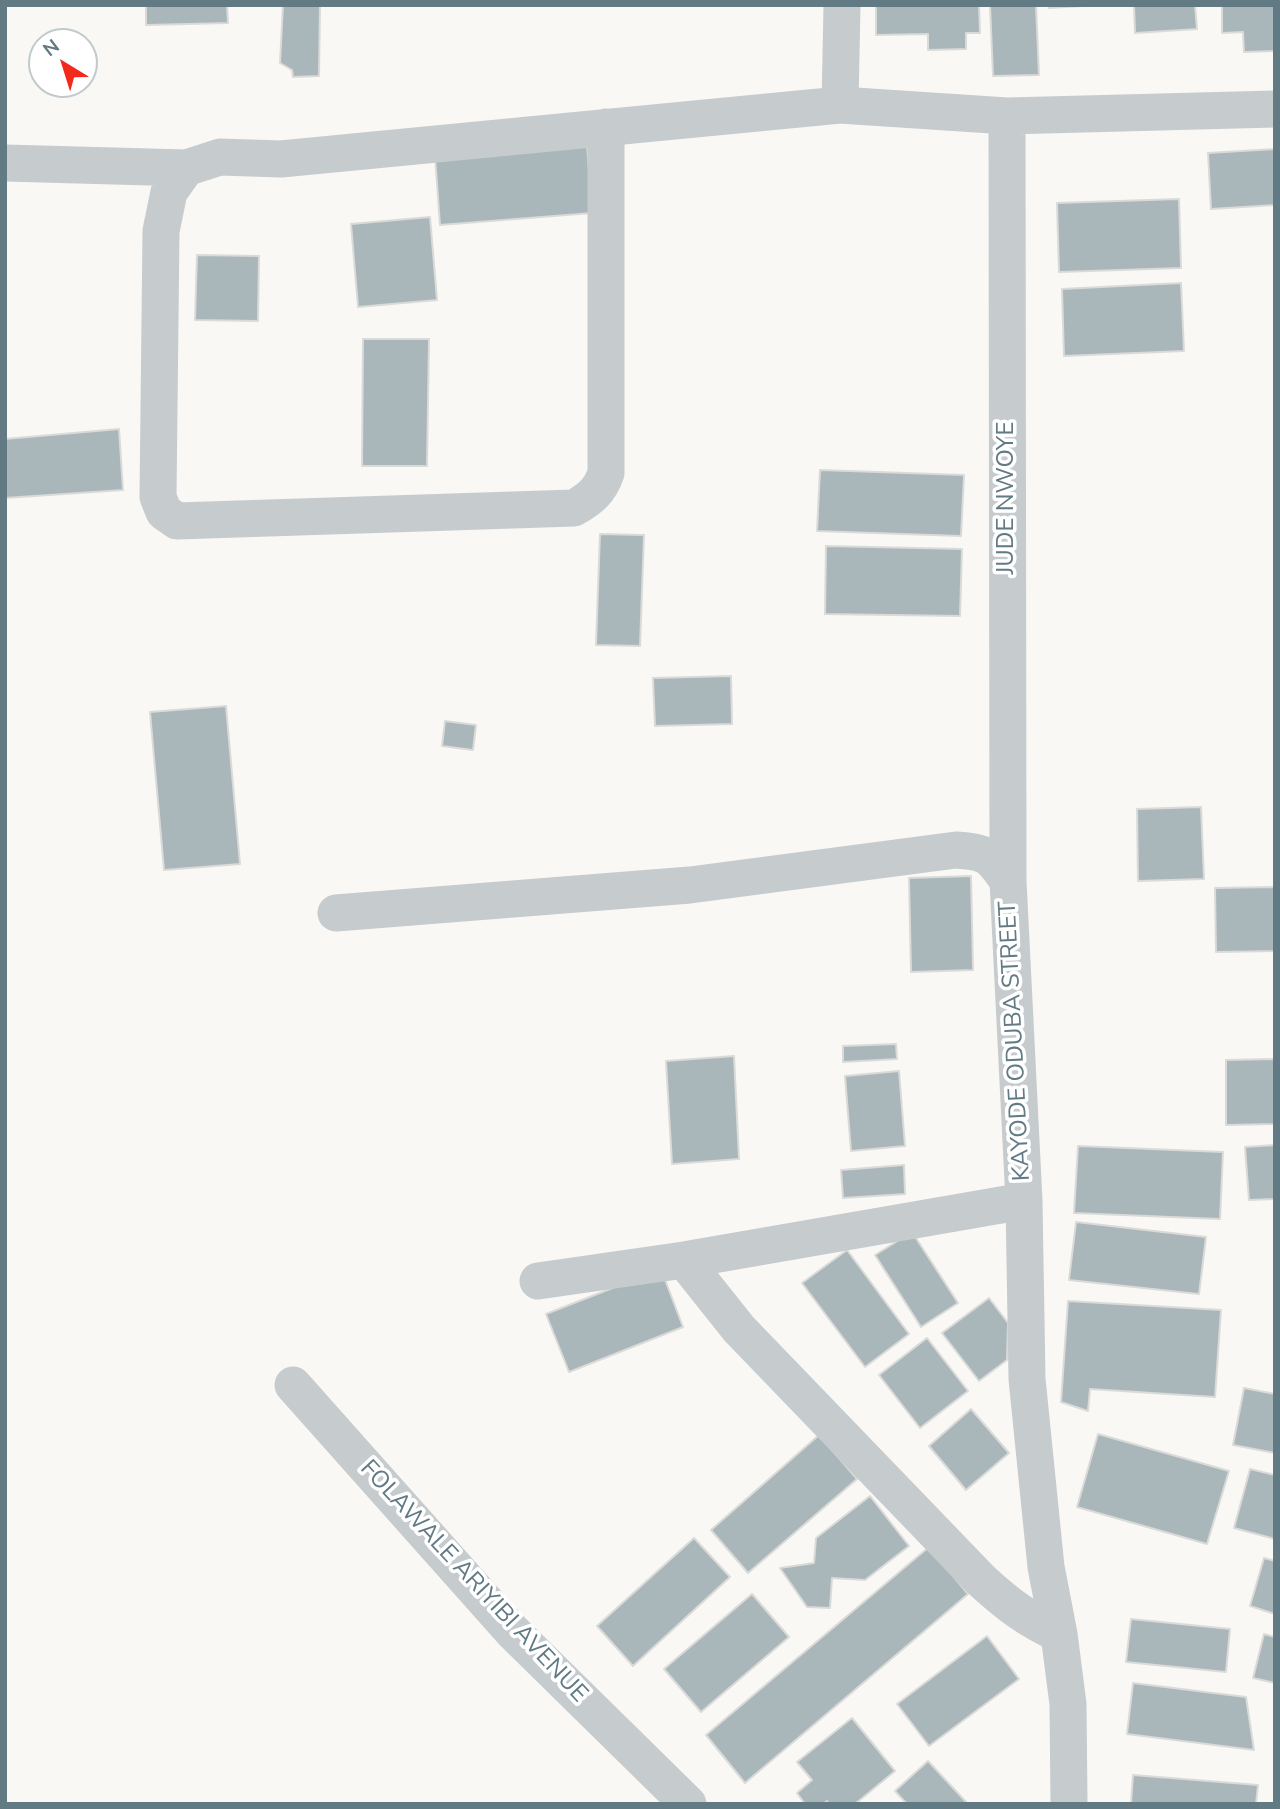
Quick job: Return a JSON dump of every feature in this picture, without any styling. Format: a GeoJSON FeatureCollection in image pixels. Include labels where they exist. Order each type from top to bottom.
{"type":"FeatureCollection","features":[{"type":"Feature","properties":{"kind":"street"},"geometry":{"type":"LineString","coordinates":[[840,105],[842,5]]}},
{"type":"Feature","properties":{"kind":"street"},"geometry":{"type":"LineString","coordinates":[[5,163],[186,167],[220,157],[281,159],[840,105],[1007,116],[1275,109]]}},
{"type":"Feature","properties":{"kind":"street","name":"JUDE NWOYE"},"geometry":{"type":"LineString","coordinates":[[1007,116],[1008,881]]}},
{"type":"Feature","properties":{"kind":"street"},"geometry":{"type":"LineString","coordinates":[[186,167],[169,192],[161,231],[158,497],[164,512],[177,521],[574,508],[590,500],[603,484],[606,473],[606,127]]}},
{"type":"Feature","properties":{"kind":"street","name":"KAYODE ODUBA STREET"},"geometry":{"type":"LineString","coordinates":[[335,914],[690,885],[956,850],[981,852],[996,864],[1008,881],[1024,1201],[1027,1378],[1046,1567],[1059,1634],[1068,1703],[1069,1804]]}},
{"type":"Feature","properties":{"kind":"street"},"geometry":{"type":"LineString","coordinates":[[538,1282],[684,1260],[1024,1201]]}},
{"type":"Feature","properties":{"kind":"street"},"geometry":{"type":"LineString","coordinates":[[684,1260],[739,1329],[981,1580],[1011,1608],[1059,1634]]}},
{"type":"Feature","properties":{"kind":"street","name":"FOLAWALE ARIYIBI AVENUE"},"geometry":{"type":"LineString","coordinates":[[293,1385],[512,1631],[688,1804]]}},
{"type":"Feature","properties":{"kind":"building"},"geometry":{"type":"Polygon","coordinates":[[[146,5],[227,5],[228,23],[146,25],[146,5]]]}},
{"type":"Feature","properties":{"kind":"building"},"geometry":{"type":"Polygon","coordinates":[[[283,5],[320,5],[319,76],[293,77],[292,70],[280,63],[283,5]]]}},
{"type":"Feature","properties":{"kind":"building"},"geometry":{"type":"Polygon","coordinates":[[[876,5],[979,5],[980,33],[966,33],[966,49],[928,50],[928,34],[876,35],[876,5]]]}},
{"type":"Feature","properties":{"kind":"building"},"geometry":{"type":"Polygon","coordinates":[[[990,5],[1036,5],[1039,75],[993,76],[990,5]]]}},
{"type":"Feature","properties":{"kind":"building"},"geometry":{"type":"Polygon","coordinates":[[[1049,5],[1099,5],[1049,8],[1049,5]]]}},
{"type":"Feature","properties":{"kind":"building"},"geometry":{"type":"Polygon","coordinates":[[[1134,5],[1195,5],[1197,29],[1135,33],[1134,5]]]}},
{"type":"Feature","properties":{"kind":"building"},"geometry":{"type":"Polygon","coordinates":[[[1222,5],[1275,5],[1275,51],[1244,52],[1243,32],[1222,33],[1222,5]]]}},
{"type":"Feature","properties":{"kind":"building"},"geometry":{"type":"Polygon","coordinates":[[[587,144],[592,213],[440,225],[435,156],[587,144]]]}},
{"type":"Feature","properties":{"kind":"building"},"geometry":{"type":"Polygon","coordinates":[[[1275,149],[1275,205],[1211,209],[1208,153],[1275,149]]]}},
{"type":"Feature","properties":{"kind":"building"},"geometry":{"type":"Polygon","coordinates":[[[1179,199],[1181,268],[1059,272],[1057,203],[1179,199]]]}},
{"type":"Feature","properties":{"kind":"building"},"geometry":{"type":"Polygon","coordinates":[[[430,217],[437,300],[358,307],[351,224],[430,217]]]}},
{"type":"Feature","properties":{"kind":"building"},"geometry":{"type":"Polygon","coordinates":[[[197,255],[259,256],[258,321],[195,320],[197,255]]]}},
{"type":"Feature","properties":{"kind":"building"},"geometry":{"type":"Polygon","coordinates":[[[1181,283],[1184,351],[1064,356],[1062,289],[1181,283]]]}},
{"type":"Feature","properties":{"kind":"building"},"geometry":{"type":"Polygon","coordinates":[[[363,339],[429,339],[427,466],[362,466],[363,339]]]}},
{"type":"Feature","properties":{"kind":"building"},"geometry":{"type":"Polygon","coordinates":[[[119,429],[123,490],[5,498],[5,439],[119,429]]]}},
{"type":"Feature","properties":{"kind":"building"},"geometry":{"type":"Polygon","coordinates":[[[820,470],[964,475],[961,536],[817,531],[820,470]]]}},
{"type":"Feature","properties":{"kind":"building"},"geometry":{"type":"Polygon","coordinates":[[[600,534],[644,535],[640,646],[596,645],[600,534]]]}},
{"type":"Feature","properties":{"kind":"building"},"geometry":{"type":"Polygon","coordinates":[[[826,546],[962,549],[960,616],[825,614],[826,546]]]}},
{"type":"Feature","properties":{"kind":"building"},"geometry":{"type":"Polygon","coordinates":[[[731,676],[732,724],[655,726],[653,678],[731,676]]]}},
{"type":"Feature","properties":{"kind":"building"},"geometry":{"type":"Polygon","coordinates":[[[226,706],[240,864],[164,870],[150,712],[226,706]]]}},
{"type":"Feature","properties":{"kind":"building"},"geometry":{"type":"Polygon","coordinates":[[[445,721],[476,725],[473,750],[442,746],[445,721]]]}},
{"type":"Feature","properties":{"kind":"building"},"geometry":{"type":"Polygon","coordinates":[[[1201,807],[1204,879],[1138,881],[1137,809],[1201,807]]]}},
{"type":"Feature","properties":{"kind":"building"},"geometry":{"type":"Polygon","coordinates":[[[971,876],[973,970],[911,972],[909,878],[971,876]]]}},
{"type":"Feature","properties":{"kind":"building"},"geometry":{"type":"Polygon","coordinates":[[[1275,887],[1275,951],[1216,952],[1215,888],[1275,887]]]}},
{"type":"Feature","properties":{"kind":"building"},"geometry":{"type":"Polygon","coordinates":[[[896,1044],[897,1059],[843,1062],[843,1046],[896,1044]]]}},
{"type":"Feature","properties":{"kind":"building"},"geometry":{"type":"Polygon","coordinates":[[[734,1056],[739,1159],[672,1164],[666,1061],[734,1056]]]}},
{"type":"Feature","properties":{"kind":"building"},"geometry":{"type":"Polygon","coordinates":[[[1275,1059],[1275,1124],[1226,1125],[1226,1060],[1275,1059]]]}},
{"type":"Feature","properties":{"kind":"building"},"geometry":{"type":"Polygon","coordinates":[[[899,1071],[905,1146],[851,1151],[845,1076],[899,1071]]]}},
{"type":"Feature","properties":{"kind":"building"},"geometry":{"type":"Polygon","coordinates":[[[1275,1145],[1275,1199],[1249,1200],[1245,1147],[1275,1145]]]}},
{"type":"Feature","properties":{"kind":"building"},"geometry":{"type":"Polygon","coordinates":[[[1078,1146],[1223,1152],[1220,1219],[1074,1213],[1078,1146]]]}},
{"type":"Feature","properties":{"kind":"building"},"geometry":{"type":"Polygon","coordinates":[[[904,1165],[905,1194],[843,1198],[841,1170],[904,1165]]]}},
{"type":"Feature","properties":{"kind":"building"},"geometry":{"type":"Polygon","coordinates":[[[1076,1222],[1206,1237],[1199,1294],[1069,1280],[1076,1222]]]}},
{"type":"Feature","properties":{"kind":"building"},"geometry":{"type":"Polygon","coordinates":[[[912,1232],[958,1303],[921,1327],[875,1255],[912,1232]]]}},
{"type":"Feature","properties":{"kind":"building"},"geometry":{"type":"Polygon","coordinates":[[[847,1250],[909,1334],[865,1367],[802,1283],[847,1250]]]}},
{"type":"Feature","properties":{"kind":"building"},"geometry":{"type":"Polygon","coordinates":[[[661,1269],[683,1327],[569,1372],[546,1314],[661,1269]]]}},
{"type":"Feature","properties":{"kind":"building"},"geometry":{"type":"Polygon","coordinates":[[[989,1298],[1008,1323],[1007,1360],[979,1381],[942,1333],[989,1298]]]}},
{"type":"Feature","properties":{"kind":"building"},"geometry":{"type":"Polygon","coordinates":[[[1068,1301],[1221,1310],[1215,1397],[1090,1389],[1088,1411],[1061,1402],[1068,1301]]]}},
{"type":"Feature","properties":{"kind":"building"},"geometry":{"type":"Polygon","coordinates":[[[927,1338],[968,1391],[920,1428],[879,1375],[927,1338]]]}},
{"type":"Feature","properties":{"kind":"building"},"geometry":{"type":"Polygon","coordinates":[[[1244,1388],[1275,1394],[1275,1453],[1233,1445],[1244,1388]]]}},
{"type":"Feature","properties":{"kind":"building"},"geometry":{"type":"Polygon","coordinates":[[[971,1409],[1009,1453],[966,1490],[929,1446],[971,1409]]]}},
{"type":"Feature","properties":{"kind":"building"},"geometry":{"type":"Polygon","coordinates":[[[1098,1434],[1229,1471],[1207,1544],[1077,1507],[1098,1434]]]}},
{"type":"Feature","properties":{"kind":"building"},"geometry":{"type":"Polygon","coordinates":[[[819,1435],[857,1479],[748,1573],[711,1530],[819,1435]]]}},
{"type":"Feature","properties":{"kind":"building"},"geometry":{"type":"Polygon","coordinates":[[[1250,1469],[1275,1475],[1275,1539],[1234,1528],[1250,1469]]]}},
{"type":"Feature","properties":{"kind":"building"},"geometry":{"type":"Polygon","coordinates":[[[870,1496],[909,1546],[865,1580],[832,1578],[830,1608],[807,1607],[780,1568],[814,1563],[816,1538],[870,1496]]]}},
{"type":"Feature","properties":{"kind":"building"},"geometry":{"type":"Polygon","coordinates":[[[694,1538],[730,1577],[633,1666],[597,1626],[694,1538]]]}},
{"type":"Feature","properties":{"kind":"building"},"geometry":{"type":"Polygon","coordinates":[[[929,1547],[968,1594],[745,1783],[706,1735],[929,1547]]]}},
{"type":"Feature","properties":{"kind":"building"},"geometry":{"type":"Polygon","coordinates":[[[1264,1558],[1275,1561],[1275,1614],[1250,1606],[1264,1558]]]}},
{"type":"Feature","properties":{"kind":"building"},"geometry":{"type":"Polygon","coordinates":[[[752,1594],[789,1637],[701,1712],[664,1669],[752,1594]]]}},
{"type":"Feature","properties":{"kind":"building"},"geometry":{"type":"Polygon","coordinates":[[[1131,1619],[1230,1629],[1226,1672],[1126,1662],[1131,1619]]]}},
{"type":"Feature","properties":{"kind":"building"},"geometry":{"type":"Polygon","coordinates":[[[1264,1634],[1275,1637],[1275,1683],[1253,1678],[1264,1634]]]}},
{"type":"Feature","properties":{"kind":"building"},"geometry":{"type":"Polygon","coordinates":[[[987,1636],[1019,1679],[929,1746],[897,1704],[987,1636]]]}},
{"type":"Feature","properties":{"kind":"building"},"geometry":{"type":"Polygon","coordinates":[[[1133,1683],[1246,1697],[1254,1750],[1127,1734],[1133,1683]]]}},
{"type":"Feature","properties":{"kind":"building"},"geometry":{"type":"Polygon","coordinates":[[[852,1718],[895,1771],[855,1804],[829,1804],[827,1801],[823,1804],[805,1804],[797,1793],[812,1780],[797,1762],[852,1718]]]}},
{"type":"Feature","properties":{"kind":"building"},"geometry":{"type":"Polygon","coordinates":[[[928,1761],[968,1804],[907,1804],[895,1791],[928,1761]]]}},
{"type":"Feature","properties":{"kind":"building"},"geometry":{"type":"Polygon","coordinates":[[[1133,1775],[1258,1785],[1256,1804],[1131,1804],[1133,1775]]]}}]}
